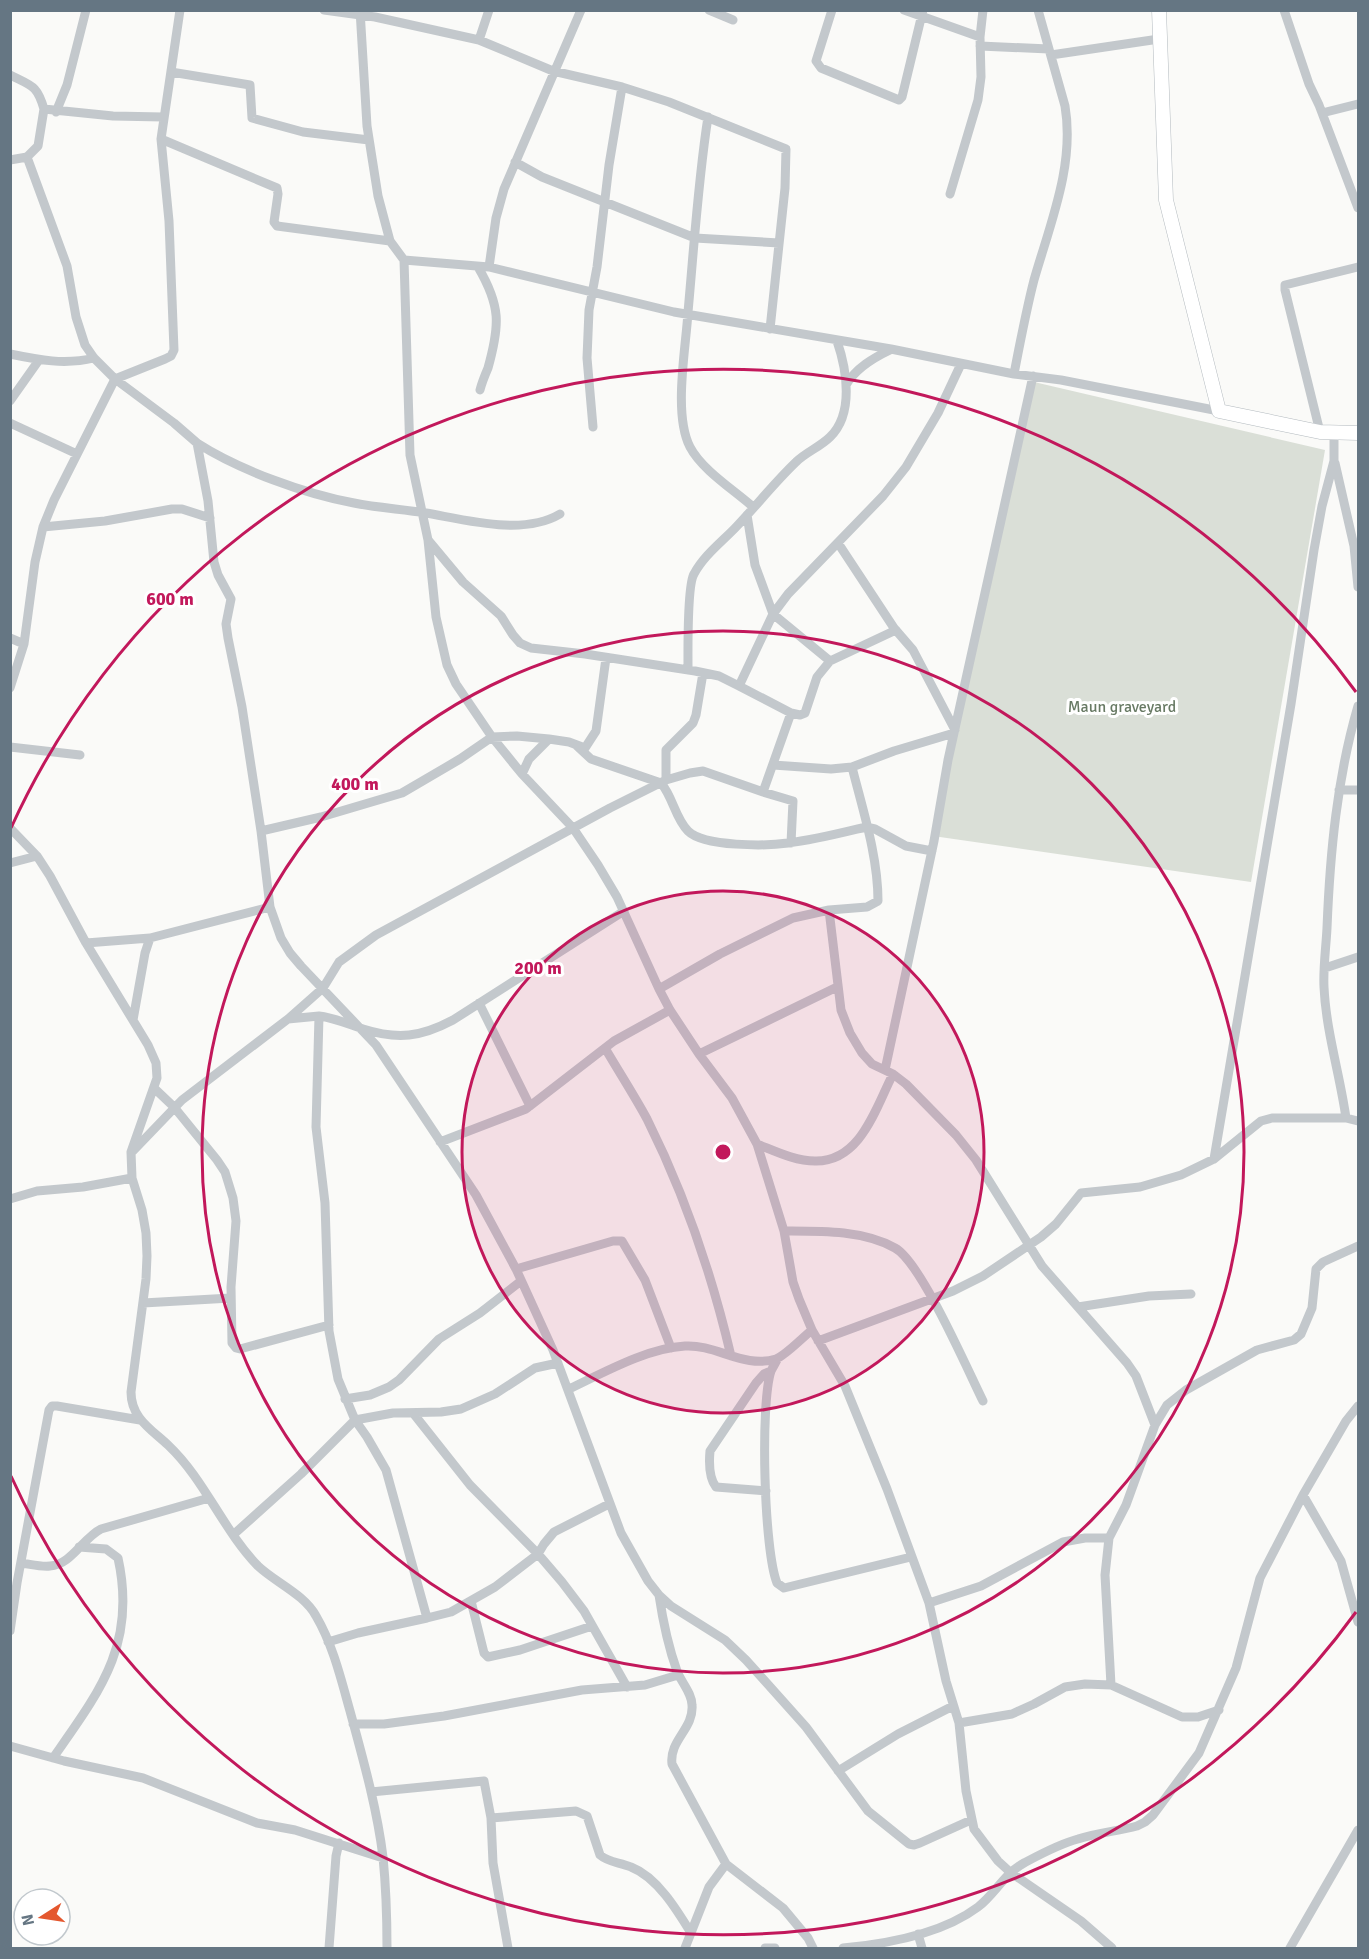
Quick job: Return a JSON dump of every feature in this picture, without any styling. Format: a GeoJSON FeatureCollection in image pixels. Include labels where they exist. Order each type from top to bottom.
{"type":"FeatureCollection","features":[{"type":"Feature","properties":{"kind":"street"},"geometry":{"type":"LineString","coordinates":[[56,112],[67,85],[86,10]]}},
{"type":"Feature","properties":{"kind":"street"},"geometry":{"type":"LineString","coordinates":[[10,688],[24,644],[35,562],[43,527],[54,500],[115,379],[165,359],[171,356],[174,350],[169,221],[161,139],[180,10]]}},
{"type":"Feature","properties":{"kind":"street"},"geometry":{"type":"LineString","coordinates":[[324,10],[360,13],[478,40],[553,71],[622,87],[708,117],[787,150],[786,188],[770,329]]}},
{"type":"Feature","properties":{"kind":"street"},"geometry":{"type":"LineString","coordinates":[[478,40],[489,10]]}},
{"type":"Feature","properties":{"kind":"street"},"geometry":{"type":"LineString","coordinates":[[489,267],[495,218],[504,189],[581,10]]}},
{"type":"Feature","properties":{"kind":"street"},"geometry":{"type":"LineString","coordinates":[[709,10],[733,20]]}},
{"type":"Feature","properties":{"kind":"street"},"geometry":{"type":"LineString","coordinates":[[832,10],[817,64],[820,68],[899,100],[902,97],[922,13]]}},
{"type":"Feature","properties":{"kind":"street"},"geometry":{"type":"LineString","coordinates":[[904,10],[922,13],[980,42],[1050,52],[1160,39]]}},
{"type":"Feature","properties":{"kind":"street"},"geometry":{"type":"LineString","coordinates":[[950,194],[978,100],[983,10]]}},
{"type":"Feature","properties":{"kind":"street"},"geometry":{"type":"LineString","coordinates":[[1014,374],[1033,282],[1059,193],[1065,160],[1067,118],[1038,10]]}},
{"type":"Feature","properties":{"kind":"street"},"geometry":{"type":"LineString","coordinates":[[1159,10],[1166,200],[1219,411]]}},
{"type":"Feature","properties":{"kind":"street"},"geometry":{"type":"LineString","coordinates":[[1284,10],[1309,84],[1359,208]]}},
{"type":"Feature","properties":{"kind":"street"},"geometry":{"type":"LineString","coordinates":[[360,13],[369,140],[378,196],[390,242],[404,261],[410,455],[428,540],[436,617],[442,648],[456,684],[492,737],[522,774],[573,828],[598,865],[624,911],[658,989],[699,1054],[732,1098],[757,1144],[784,1231],[793,1282],[812,1330],[841,1378],[854,1408],[929,1603],[952,1706],[959,1723],[974,1829],[1010,1872],[1081,1921],[1112,1948]]}},
{"type":"Feature","properties":{"kind":"street"},"geometry":{"type":"LineString","coordinates":[[171,72],[250,85],[252,118],[303,132],[369,140]]}},
{"type":"Feature","properties":{"kind":"street"},"geometry":{"type":"LineString","coordinates":[[10,75],[34,87],[40,94],[44,109],[38,146],[27,157],[10,160]]}},
{"type":"Feature","properties":{"kind":"street"},"geometry":{"type":"LineString","coordinates":[[593,427],[587,358],[589,310],[622,87]]}},
{"type":"Feature","properties":{"kind":"street"},"geometry":{"type":"LineString","coordinates":[[1322,113],[1359,104]]}},
{"type":"Feature","properties":{"kind":"street"},"geometry":{"type":"LineString","coordinates":[[44,109],[56,112],[163,117]]}},
{"type":"Feature","properties":{"kind":"street"},"geometry":{"type":"LineString","coordinates":[[708,117],[694,238],[682,393],[686,435],[690,447],[750,511],[754,565],[773,614],[830,661]]}},
{"type":"Feature","properties":{"kind":"street"},"geometry":{"type":"LineString","coordinates":[[161,139],[277,189],[274,222],[277,226],[390,242]]}},
{"type":"Feature","properties":{"kind":"street"},"geometry":{"type":"LineString","coordinates":[[27,157],[67,266],[76,317],[85,345],[94,358],[115,379],[197,443],[218,457],[235,464],[318,495],[354,503],[507,526],[543,520],[560,514]]}},
{"type":"Feature","properties":{"kind":"street"},"geometry":{"type":"LineString","coordinates":[[514,162],[543,177],[694,238],[779,243]]}},
{"type":"Feature","properties":{"kind":"street"},"geometry":{"type":"LineString","coordinates":[[404,261],[489,267],[688,314],[837,342],[891,349],[1327,433],[1359,433]]}},
{"type":"Feature","properties":{"kind":"street"},"geometry":{"type":"LineString","coordinates":[[478,267],[492,293],[497,317],[492,354],[480,390]]}},
{"type":"Feature","properties":{"kind":"street"},"geometry":{"type":"LineString","coordinates":[[1359,267],[1285,285],[1354,530],[1359,587]]}},
{"type":"Feature","properties":{"kind":"street"},"geometry":{"type":"LineString","coordinates":[[688,670],[693,574],[801,457],[829,438],[836,430],[843,414],[846,385],[837,342]]}},
{"type":"Feature","properties":{"kind":"street"},"geometry":{"type":"LineString","coordinates":[[846,385],[855,373],[870,360],[891,349]]}},
{"type":"Feature","properties":{"kind":"street"},"geometry":{"type":"LineString","coordinates":[[10,354],[39,360],[77,362],[94,358]]}},
{"type":"Feature","properties":{"kind":"street"},"geometry":{"type":"LineString","coordinates":[[10,401],[39,360]]}},
{"type":"Feature","properties":{"kind":"street"},"geometry":{"type":"LineString","coordinates":[[739,686],[773,614],[788,594],[883,496],[906,467],[938,413],[961,364]]}},
{"type":"Feature","properties":{"kind":"street"},"geometry":{"type":"LineString","coordinates":[[757,1144],[786,1155],[814,1161],[837,1156],[857,1142],[889,1072],[954,731],[1033,376]]}},
{"type":"Feature","properties":{"kind":"street"},"geometry":{"type":"LineString","coordinates":[[10,423],[77,453]]}},
{"type":"Feature","properties":{"kind":"street"},"geometry":{"type":"LineString","coordinates":[[197,443],[210,518],[214,562],[231,599],[226,624],[228,638],[242,707],[270,908],[281,938],[290,953],[362,1029],[388,1061],[477,1195],[516,1269],[558,1363],[609,1504],[628,1546],[648,1581],[671,1606],[725,1640],[746,1660],[806,1728],[868,1810],[909,1844],[920,1843],[971,1820]]}},
{"type":"Feature","properties":{"kind":"street"},"geometry":{"type":"LineString","coordinates":[[1214,1158],[1293,694],[1314,550],[1322,506],[1334,461]]}},
{"type":"Feature","properties":{"kind":"street"},"geometry":{"type":"LineString","coordinates":[[43,527],[105,521],[172,509],[182,509],[210,518]]}},
{"type":"Feature","properties":{"kind":"street"},"geometry":{"type":"LineString","coordinates":[[428,540],[464,582],[501,616],[520,643],[531,648],[719,676],[791,713],[800,715],[805,713],[817,677],[830,661],[896,630]]}},
{"type":"Feature","properties":{"kind":"street"},"geometry":{"type":"LineString","coordinates":[[838,543],[896,630],[913,650],[954,731]]}},
{"type":"Feature","properties":{"kind":"street"},"geometry":{"type":"LineString","coordinates":[[10,638],[24,644]]}},
{"type":"Feature","properties":{"kind":"street"},"geometry":{"type":"LineString","coordinates":[[261,831],[321,817],[402,793],[492,737],[549,739],[569,742],[585,748],[596,731],[606,658]]}},
{"type":"Feature","properties":{"kind":"street"},"geometry":{"type":"LineString","coordinates":[[703,673],[693,723],[666,750],[664,781],[681,822],[689,833],[697,838],[739,843],[791,843],[866,827],[875,829],[906,846],[932,851]]}},
{"type":"Feature","properties":{"kind":"street"},"geometry":{"type":"LineString","coordinates":[[1346,1118],[1326,1009],[1325,968],[1332,849],[1339,790],[1346,750],[1359,706]]}},
{"type":"Feature","properties":{"kind":"street"},"geometry":{"type":"LineString","coordinates":[[763,792],[791,713]]}},
{"type":"Feature","properties":{"kind":"street"},"geometry":{"type":"LineString","coordinates":[[773,765],[831,769],[852,767],[954,731]]}},
{"type":"Feature","properties":{"kind":"street"},"geometry":{"type":"LineString","coordinates":[[522,774],[529,759],[549,739]]}},
{"type":"Feature","properties":{"kind":"street"},"geometry":{"type":"LineString","coordinates":[[577,746],[591,759],[664,781]]}},
{"type":"Feature","properties":{"kind":"street"},"geometry":{"type":"LineString","coordinates":[[10,747],[80,755]]}},
{"type":"Feature","properties":{"kind":"street"},"geometry":{"type":"LineString","coordinates":[[658,989],[793,918],[829,910],[867,907],[878,901],[876,874],[852,767]]}},
{"type":"Feature","properties":{"kind":"street"},"geometry":{"type":"LineString","coordinates":[[131,1152],[174,1107],[288,1019],[323,988],[339,962],[376,935],[664,781],[703,771],[793,801],[791,843]]}},
{"type":"Feature","properties":{"kind":"street"},"geometry":{"type":"LineString","coordinates":[[1339,790],[1359,790]]}},
{"type":"Feature","properties":{"kind":"street"},"geometry":{"type":"LineString","coordinates":[[10,828],[37,856],[50,876],[86,943],[148,1045],[156,1063],[157,1078],[131,1152],[132,1178],[146,1233],[146,1279],[131,1392],[134,1410],[140,1420],[178,1455],[210,1498],[233,1535],[260,1567],[315,1614],[328,1642],[371,1792],[383,1858],[387,1948]]}},
{"type":"Feature","properties":{"kind":"street"},"geometry":{"type":"LineString","coordinates":[[10,863],[37,856]]}},
{"type":"Feature","properties":{"kind":"street"},"geometry":{"type":"LineString","coordinates":[[86,943],[150,938],[270,908]]}},
{"type":"Feature","properties":{"kind":"street"},"geometry":{"type":"LineString","coordinates":[[829,910],[837,987],[842,1010],[850,1033],[862,1053],[872,1064],[906,1084],[957,1135],[976,1160],[1042,1266],[1116,1349],[1136,1376],[1155,1425]]}},
{"type":"Feature","properties":{"kind":"street"},"geometry":{"type":"LineString","coordinates":[[288,1019],[319,1016],[387,1034],[418,1035],[442,1025],[624,911]]}},
{"type":"Feature","properties":{"kind":"street"},"geometry":{"type":"LineString","coordinates":[[133,1020],[150,938]]}},
{"type":"Feature","properties":{"kind":"street"},"geometry":{"type":"LineString","coordinates":[[1325,968],[1359,957]]}},
{"type":"Feature","properties":{"kind":"street"},"geometry":{"type":"LineString","coordinates":[[699,1054],[837,987]]}},
{"type":"Feature","properties":{"kind":"street"},"geometry":{"type":"LineString","coordinates":[[479,1002],[530,1106]]}},
{"type":"Feature","properties":{"kind":"street"},"geometry":{"type":"LineString","coordinates":[[440,1142],[530,1106],[604,1048],[670,1010]]}},
{"type":"Feature","properties":{"kind":"street"},"geometry":{"type":"LineString","coordinates":[[319,1016],[316,1126],[325,1203],[329,1325],[336,1370],[345,1399],[355,1420],[386,1470],[427,1618]]}},
{"type":"Feature","properties":{"kind":"street"},"geometry":{"type":"LineString","coordinates":[[604,1048],[648,1121],[678,1191],[712,1284],[731,1356]]}},
{"type":"Feature","properties":{"kind":"street"},"geometry":{"type":"LineString","coordinates":[[154,1088],[174,1107],[217,1160],[225,1172],[233,1198],[236,1221],[231,1298],[232,1343],[240,1349],[329,1325]]}},
{"type":"Feature","properties":{"kind":"street"},"geometry":{"type":"LineString","coordinates":[[818,1341],[983,1276],[1041,1237],[1056,1224],[1081,1193],[1154,1184],[1181,1175],[1214,1158],[1261,1121],[1272,1118],[1346,1118],[1358,1121]]}},
{"type":"Feature","properties":{"kind":"street"},"geometry":{"type":"LineString","coordinates":[[10,1199],[37,1191],[132,1178]]}},
{"type":"Feature","properties":{"kind":"street"},"geometry":{"type":"LineString","coordinates":[[784,1231],[840,1233],[878,1240],[898,1249],[911,1262],[932,1298],[984,1401]]}},
{"type":"Feature","properties":{"kind":"street"},"geometry":{"type":"LineString","coordinates":[[516,1269],[613,1240],[622,1241],[645,1280],[671,1348]]}},
{"type":"Feature","properties":{"kind":"street"},"geometry":{"type":"LineString","coordinates":[[1112,1685],[1105,1575],[1109,1538],[1126,1504],[1155,1425],[1167,1405],[1186,1389],[1257,1350],[1294,1340],[1301,1334],[1312,1308],[1316,1269],[1323,1262],[1359,1246]]}},
{"type":"Feature","properties":{"kind":"street"},"geometry":{"type":"LineString","coordinates":[[345,1399],[370,1395],[389,1387],[399,1380],[439,1339],[480,1313],[521,1281]]}},
{"type":"Feature","properties":{"kind":"street"},"geometry":{"type":"LineString","coordinates":[[1078,1307],[1149,1296],[1191,1294]]}},
{"type":"Feature","properties":{"kind":"street"},"geometry":{"type":"LineString","coordinates":[[143,1304],[231,1298]]}},
{"type":"Feature","properties":{"kind":"street"},"geometry":{"type":"LineString","coordinates":[[812,1330],[778,1359],[771,1371],[765,1416],[766,1491],[769,1545],[775,1578],[784,1588],[911,1557]]}},
{"type":"Feature","properties":{"kind":"street"},"geometry":{"type":"LineString","coordinates":[[568,1389],[637,1358],[671,1348],[696,1346],[753,1361],[778,1359]]}},
{"type":"Feature","properties":{"kind":"street"},"geometry":{"type":"LineString","coordinates":[[233,1535],[301,1474],[355,1420],[374,1415],[461,1409],[495,1394],[535,1368],[558,1363]]}},
{"type":"Feature","properties":{"kind":"street"},"geometry":{"type":"LineString","coordinates":[[766,1491],[716,1487],[713,1483],[710,1451],[756,1383],[764,1374],[771,1371]]}},
{"type":"Feature","properties":{"kind":"street"},"geometry":{"type":"LineString","coordinates":[[10,1631],[49,1410],[57,1406],[140,1420]]}},
{"type":"Feature","properties":{"kind":"street"},"geometry":{"type":"LineString","coordinates":[[843,1948],[881,1944],[938,1928],[977,1908],[1010,1872],[1053,1848],[1078,1839],[1125,1829],[1145,1822],[1159,1809],[1199,1753],[1219,1710],[1236,1668],[1260,1578],[1303,1495],[1346,1421],[1359,1406]]}},
{"type":"Feature","properties":{"kind":"street"},"geometry":{"type":"LineString","coordinates":[[413,1413],[470,1485],[538,1554],[573,1596],[627,1687]]}},
{"type":"Feature","properties":{"kind":"street"},"geometry":{"type":"LineString","coordinates":[[1303,1495],[1341,1561],[1359,1622]]}},
{"type":"Feature","properties":{"kind":"street"},"geometry":{"type":"LineString","coordinates":[[21,1563],[52,1566],[63,1563],[94,1532],[210,1498]]}},
{"type":"Feature","properties":{"kind":"street"},"geometry":{"type":"LineString","coordinates":[[328,1642],[357,1633],[451,1612],[495,1587],[538,1554],[554,1532],[609,1504]]}},
{"type":"Feature","properties":{"kind":"street"},"geometry":{"type":"LineString","coordinates":[[929,1603],[981,1586],[1063,1542],[1086,1538],[1109,1538]]}},
{"type":"Feature","properties":{"kind":"street"},"geometry":{"type":"LineString","coordinates":[[53,1758],[100,1688],[110,1668],[122,1629],[118,1558],[106,1549],[79,1547]]}},
{"type":"Feature","properties":{"kind":"street"},"geometry":{"type":"LineString","coordinates":[[659,1595],[664,1634],[678,1675],[691,1697],[692,1705],[690,1719],[672,1749],[672,1764],[726,1864],[783,1908],[808,1938],[813,1948]]}},
{"type":"Feature","properties":{"kind":"street"},"geometry":{"type":"LineString","coordinates":[[471,1601],[484,1653],[488,1657],[520,1650],[592,1626]]}},
{"type":"Feature","properties":{"kind":"street"},"geometry":{"type":"LineString","coordinates":[[353,1724],[415,1720],[498,1707],[582,1690],[645,1685],[678,1675]]}},
{"type":"Feature","properties":{"kind":"street"},"geometry":{"type":"LineString","coordinates":[[959,1723],[1012,1714],[1065,1687],[1085,1684],[1112,1685],[1182,1717],[1198,1717],[1219,1710]]}},
{"type":"Feature","properties":{"kind":"street"},"geometry":{"type":"LineString","coordinates":[[838,1771],[898,1734],[952,1706]]}},
{"type":"Feature","properties":{"kind":"street"},"geometry":{"type":"LineString","coordinates":[[10,1746],[143,1778],[257,1823],[295,1830],[383,1858]]}},
{"type":"Feature","properties":{"kind":"street"},"geometry":{"type":"LineString","coordinates":[[371,1792],[482,1780],[485,1783],[491,1818],[493,1863],[508,1948]]}},
{"type":"Feature","properties":{"kind":"street"},"geometry":{"type":"LineString","coordinates":[[491,1818],[576,1811],[587,1815],[600,1855],[605,1859],[632,1867],[654,1883],[673,1904],[691,1933]]}},
{"type":"Feature","properties":{"kind":"street"},"geometry":{"type":"LineString","coordinates":[[1290,1948],[1359,1830]]}},
{"type":"Feature","properties":{"kind":"street"},"geometry":{"type":"LineString","coordinates":[[329,1948],[339,1843]]}},
{"type":"Feature","properties":{"kind":"street"},"geometry":{"type":"LineString","coordinates":[[685,1948],[709,1887],[726,1864]]}},
{"type":"Feature","properties":{"kind":"street"},"geometry":{"type":"LineString","coordinates":[[918,1934],[922,1948]]}},
{"type":"Feature","properties":{"kind":"street"},"geometry":{"type":"LineString","coordinates":[[765,1948],[775,1948]]}},
{"type":"Feature","properties":{"kind":"green space","name":"Maun graveyard"},"geometry":{"type":"Polygon","coordinates":[[[1034,382],[1325,450],[1251,882],[933,836],[1034,382]]]}}]}
